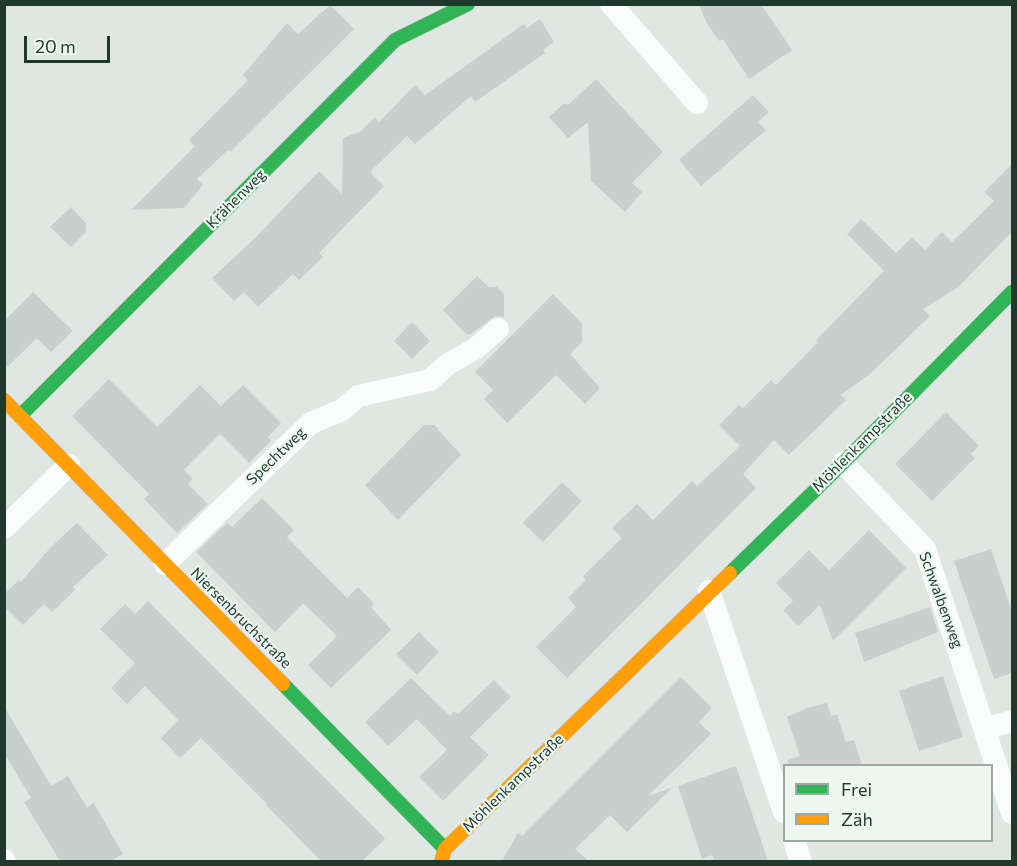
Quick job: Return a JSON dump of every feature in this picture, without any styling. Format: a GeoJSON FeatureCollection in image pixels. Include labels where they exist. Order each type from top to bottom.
{"type":"FeatureCollection","features":[{"type":"Feature","properties":{"kind":"street","name":"Krähenweg"},"geometry":{"type":"LineString","coordinates":[[20,416],[396,40],[468,4]]}},
{"type":"Feature","properties":{"kind":"street"},"geometry":{"type":"LineString","coordinates":[[611,4],[698,103]]}},
{"type":"Feature","properties":{"kind":"street","name":"Möhlenkampstraße"},"geometry":{"type":"LineString","coordinates":[[443,855],[709,591],[843,463],[1012,292]]}},
{"type":"Feature","properties":{"kind":"street","name":"Spechtweg"},"geometry":{"type":"LineString","coordinates":[[165,564],[311,423],[342,410],[358,396],[430,381],[448,364],[475,349],[498,329]]}},
{"type":"Feature","properties":{"kind":"street","name":"Niersenbruchstraße"},"geometry":{"type":"LineString","coordinates":[[4,400],[165,564],[443,855]]}},
{"type":"Feature","properties":{"kind":"street","name":"Schwalbenweg"},"geometry":{"type":"LineString","coordinates":[[843,463],[926,549],[1012,813]]}},
{"type":"Feature","properties":{"kind":"street"},"geometry":{"type":"LineString","coordinates":[[4,528],[69,465]]}},
{"type":"Feature","properties":{"kind":"street"},"geometry":{"type":"LineString","coordinates":[[709,591],[783,809]]}},
{"type":"Feature","properties":{"kind":"street"},"geometry":{"type":"LineString","coordinates":[[985,729],[1012,721]]}},
{"type":"Feature","properties":{"kind":"street"},"geometry":{"type":"LineString","coordinates":[[795,842],[801,861]]}},
{"type":"Feature","properties":{"kind":"building"},"geometry":{"type":"Polygon","coordinates":[[[699,4],[761,4],[792,50],[749,79],[723,39],[719,41],[706,22],[699,4]]]}},
{"type":"Feature","properties":{"kind":"building"},"geometry":{"type":"Polygon","coordinates":[[[330,5],[354,29],[230,152],[228,150],[197,179],[203,185],[184,208],[131,210],[195,146],[189,140],[248,80],[243,75],[287,23],[298,34],[330,5]]]}},
{"type":"Feature","properties":{"kind":"building"},"geometry":{"type":"Polygon","coordinates":[[[540,19],[554,42],[543,50],[545,53],[475,102],[471,96],[415,144],[407,136],[370,172],[384,186],[319,253],[323,257],[299,280],[293,274],[258,307],[244,292],[234,301],[212,278],[256,237],[319,171],[342,194],[343,138],[360,132],[375,117],[379,122],[415,85],[425,95],[524,24],[527,28],[540,19]]]}},
{"type":"Feature","properties":{"kind":"building"},"geometry":{"type":"Polygon","coordinates":[[[596,79],[663,152],[632,183],[642,192],[625,212],[591,181],[588,122],[568,138],[549,117],[563,104],[569,104],[596,79]]]}},
{"type":"Feature","properties":{"kind":"building"},"geometry":{"type":"Polygon","coordinates":[[[753,95],[769,112],[758,122],[766,130],[701,186],[679,160],[753,95]]]}},
{"type":"Feature","properties":{"kind":"building"},"geometry":{"type":"Polygon","coordinates":[[[1012,164],[1012,232],[957,288],[923,309],[930,316],[870,374],[841,395],[846,400],[789,455],[774,440],[743,474],[756,488],[567,678],[536,647],[576,607],[568,598],[586,580],[583,576],[622,538],[612,528],[637,504],[653,520],[692,481],[697,486],[740,446],[719,425],[739,405],[743,408],[771,380],[776,385],[817,343],[816,340],[884,271],[847,234],[861,219],[896,253],[912,237],[925,250],[942,232],[952,242],[994,201],[984,192],[1012,164]]]}},
{"type":"Feature","properties":{"kind":"building"},"geometry":{"type":"Polygon","coordinates":[[[71,207],[86,223],[86,232],[71,247],[50,227],[71,207]]]}},
{"type":"Feature","properties":{"kind":"building"},"geometry":{"type":"Polygon","coordinates":[[[477,276],[489,287],[497,287],[504,294],[504,317],[495,316],[471,334],[466,334],[443,310],[477,276]]]}},
{"type":"Feature","properties":{"kind":"building"},"geometry":{"type":"Polygon","coordinates":[[[33,292],[73,331],[51,352],[37,338],[4,370],[4,321],[33,292]]]}},
{"type":"Feature","properties":{"kind":"building"},"geometry":{"type":"Polygon","coordinates":[[[553,294],[582,323],[582,342],[570,354],[600,388],[585,404],[556,375],[507,423],[484,399],[493,390],[475,372],[553,294]]]}},
{"type":"Feature","properties":{"kind":"building"},"geometry":{"type":"Polygon","coordinates":[[[412,322],[430,341],[412,359],[394,341],[412,322]]]}},
{"type":"Feature","properties":{"kind":"building"},"geometry":{"type":"Polygon","coordinates":[[[109,379],[157,427],[200,385],[221,406],[243,385],[281,423],[268,437],[271,441],[249,463],[220,434],[184,470],[193,479],[188,484],[208,504],[177,533],[144,499],[149,494],[72,416],[109,379]]]}},
{"type":"Feature","properties":{"kind":"building"},"geometry":{"type":"Polygon","coordinates":[[[946,412],[979,446],[971,454],[975,458],[932,501],[895,464],[946,412]]]}},
{"type":"Feature","properties":{"kind":"building"},"geometry":{"type":"Polygon","coordinates":[[[424,425],[434,425],[461,455],[398,520],[365,485],[424,425]]]}},
{"type":"Feature","properties":{"kind":"building"},"geometry":{"type":"Polygon","coordinates":[[[562,482],[582,501],[543,542],[523,523],[562,482]]]}},
{"type":"Feature","properties":{"kind":"building"},"geometry":{"type":"Polygon","coordinates":[[[262,498],[294,530],[287,537],[330,581],[347,598],[358,587],[374,604],[371,607],[391,630],[331,688],[308,665],[337,636],[303,603],[275,632],[196,552],[227,523],[232,527],[262,498]]]}},
{"type":"Feature","properties":{"kind":"building"},"geometry":{"type":"Polygon","coordinates":[[[77,523],[108,555],[73,587],[75,590],[52,612],[44,604],[23,625],[4,606],[4,594],[19,580],[21,582],[50,548],[77,523]]]}},
{"type":"Feature","properties":{"kind":"building"},"geometry":{"type":"Polygon","coordinates":[[[869,530],[906,568],[833,641],[820,605],[798,626],[783,610],[793,601],[776,583],[809,550],[829,570],[869,530]]]}},
{"type":"Feature","properties":{"kind":"building"},"geometry":{"type":"Polygon","coordinates":[[[991,549],[1012,611],[1012,673],[994,679],[954,561],[991,549]]]}},
{"type":"Feature","properties":{"kind":"building"},"geometry":{"type":"Polygon","coordinates":[[[148,601],[382,835],[385,839],[362,861],[321,861],[201,738],[180,758],[161,738],[178,720],[145,686],[127,704],[111,688],[135,663],[100,629],[125,604],[135,614],[148,601]]]}},
{"type":"Feature","properties":{"kind":"building"},"geometry":{"type":"Polygon","coordinates":[[[930,607],[938,632],[864,662],[855,633],[930,607]]]}},
{"type":"Feature","properties":{"kind":"building"},"geometry":{"type":"Polygon","coordinates":[[[419,632],[439,652],[417,675],[396,654],[419,632]]]}},
{"type":"Feature","properties":{"kind":"building"},"geometry":{"type":"Polygon","coordinates":[[[943,676],[963,737],[919,751],[899,691],[943,676]]]}},
{"type":"Feature","properties":{"kind":"building"},"geometry":{"type":"Polygon","coordinates":[[[681,677],[712,708],[699,722],[711,734],[648,796],[673,787],[627,832],[610,815],[575,849],[588,861],[502,861],[518,833],[522,836],[681,677]]]}},
{"type":"Feature","properties":{"kind":"building"},"geometry":{"type":"Polygon","coordinates":[[[411,678],[450,716],[454,711],[458,714],[494,680],[511,697],[470,737],[489,755],[443,801],[419,777],[447,750],[417,719],[388,746],[365,722],[411,678]]]}},
{"type":"Feature","properties":{"kind":"building"},"geometry":{"type":"Polygon","coordinates":[[[827,703],[831,716],[837,714],[846,742],[854,740],[862,764],[789,764],[788,760],[800,756],[787,717],[807,708],[827,703]]]}},
{"type":"Feature","properties":{"kind":"building"},"geometry":{"type":"Polygon","coordinates":[[[4,706],[51,786],[68,776],[87,808],[93,802],[123,854],[111,861],[60,861],[24,802],[31,798],[4,753],[4,706]]]}},
{"type":"Feature","properties":{"kind":"building"},"geometry":{"type":"Polygon","coordinates":[[[736,766],[768,861],[714,861],[712,855],[702,859],[678,786],[736,766]]]}},
{"type":"Feature","properties":{"kind":"traffic: fast"},"geometry":{"type":"LineString","coordinates":[[20,416],[395,40],[468,4]]}},
{"type":"Feature","properties":{"kind":"traffic: fast"},"geometry":{"type":"LineString","coordinates":[[730,573],[843,463],[1012,292]]}},
{"type":"Feature","properties":{"kind":"traffic: fast"},"geometry":{"type":"LineString","coordinates":[[283,684],[445,849]]}},
{"type":"Feature","properties":{"kind":"traffic: slow"},"geometry":{"type":"LineString","coordinates":[[4,400],[283,684]]}},
{"type":"Feature","properties":{"kind":"traffic: slow"},"geometry":{"type":"LineString","coordinates":[[441,862],[445,849],[730,573]]}}]}
